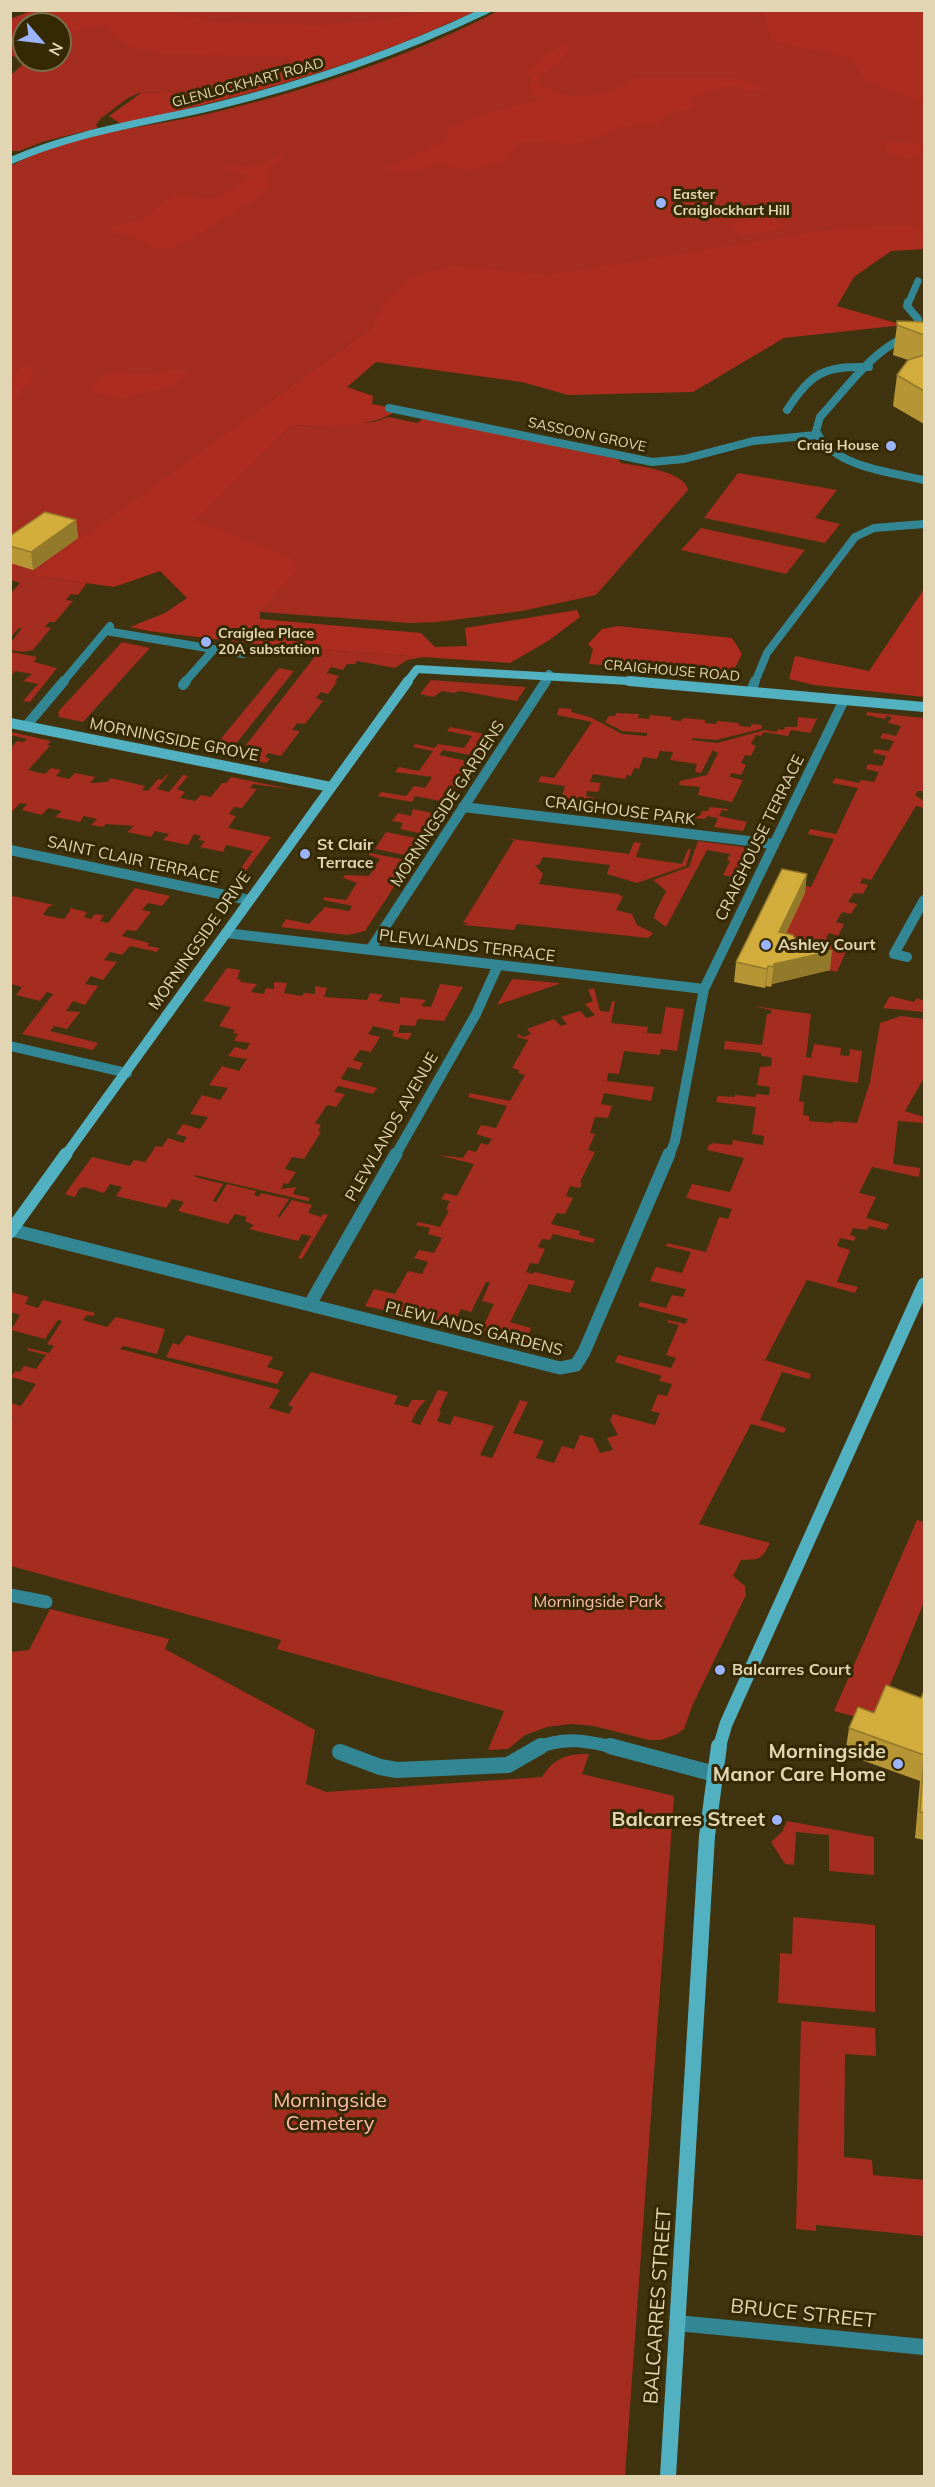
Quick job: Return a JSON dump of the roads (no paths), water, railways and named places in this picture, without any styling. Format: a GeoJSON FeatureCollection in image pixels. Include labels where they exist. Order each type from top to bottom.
{"type":"FeatureCollection","features":[{"type":"Feature","properties":{"kind":"street","name":"GLENLOCKHART ROAD"},"geometry":{"type":"LineString","coordinates":[[10,161],[32,150],[80,135],[254,96],[355,66],[487,10]]}},
{"type":"Feature","properties":{"kind":"street"},"geometry":{"type":"LineString","coordinates":[[918,281],[910,295],[908,306],[918,319],[922,332],[894,340],[885,347],[815,425],[820,443],[843,458],[924,480]]}},
{"type":"Feature","properties":{"kind":"street"},"geometry":{"type":"LineString","coordinates":[[787,411],[806,381],[822,371],[838,365],[868,367]]}},
{"type":"Feature","properties":{"kind":"street","name":"SASSOON GROVE"},"geometry":{"type":"LineString","coordinates":[[389,408],[652,462],[682,461],[757,440],[816,435]]}},
{"type":"Feature","properties":{"kind":"street"},"geometry":{"type":"LineString","coordinates":[[751,691],[767,653],[855,537],[874,528],[924,524]]}},
{"type":"Feature","properties":{"kind":"street"},"geometry":{"type":"LineString","coordinates":[[26,726],[109,628],[243,654]]}},
{"type":"Feature","properties":{"kind":"street"},"geometry":{"type":"LineString","coordinates":[[183,685],[214,649]]}},
{"type":"Feature","properties":{"kind":"street","name":"CRAIGHOUSE ROAD"},"geometry":{"type":"LineString","coordinates":[[417,669],[549,674],[924,707]]}},
{"type":"Feature","properties":{"kind":"street","name":"MORNINGSIDE DRIVE"},"geometry":{"type":"LineString","coordinates":[[11,1231],[417,669]]}},
{"type":"Feature","properties":{"kind":"street","name":"MORNINGSIDE GARDENS"},"geometry":{"type":"LineString","coordinates":[[370,950],[540,692],[549,674]]}},
{"type":"Feature","properties":{"kind":"street","name":"CRAIGHOUSE TERRACE"},"geometry":{"type":"LineString","coordinates":[[704,989],[844,700]]}},
{"type":"Feature","properties":{"kind":"street","name":"MORNINGSIDE GROVE"},"geometry":{"type":"LineString","coordinates":[[10,723],[331,787]]}},
{"type":"Feature","properties":{"kind":"street","name":"CRAIGHOUSE PARK"},"geometry":{"type":"LineString","coordinates":[[464,807],[774,844]]}},
{"type":"Feature","properties":{"kind":"street","name":"SAINT CLAIR TERRACE"},"geometry":{"type":"LineString","coordinates":[[10,850],[249,900]]}},
{"type":"Feature","properties":{"kind":"street"},"geometry":{"type":"LineString","coordinates":[[907,957],[894,954],[924,900]]}},
{"type":"Feature","properties":{"kind":"street","name":"PLEWLANDS TERRACE"},"geometry":{"type":"LineString","coordinates":[[226,933],[704,989]]}},
{"type":"Feature","properties":{"kind":"street","name":"PLEWLANDS AVENUE"},"geometry":{"type":"LineString","coordinates":[[310,1304],[476,1014],[498,965]]}},
{"type":"Feature","properties":{"kind":"street","name":"PLEWLANDS GARDENS"},"geometry":{"type":"LineString","coordinates":[[11,1231],[310,1304],[553,1367],[569,1368],[576,1365],[584,1352],[675,1141],[704,989]]}},
{"type":"Feature","properties":{"kind":"street"},"geometry":{"type":"LineString","coordinates":[[10,1046],[127,1073]]}},
{"type":"Feature","properties":{"kind":"street","name":"BALCARRES STREET"},"geometry":{"type":"LineString","coordinates":[[668,2476],[708,1836],[719,1745],[726,1724],[924,1284]]}},
{"type":"Feature","properties":{"kind":"street"},"geometry":{"type":"LineString","coordinates":[[10,1595],[46,1602]]}},
{"type":"Feature","properties":{"kind":"street"},"geometry":{"type":"LineString","coordinates":[[340,1752],[380,1767],[397,1770],[508,1765],[519,1762],[537,1748],[553,1741],[571,1739],[590,1741],[715,1774]]}},
{"type":"Feature","properties":{"kind":"street","name":"BRUCE STREET"},"geometry":{"type":"LineString","coordinates":[[678,2322],[924,2347]]}},
{"type":"Feature","properties":{"kind":"place","name":"Easter Craiglockhart Hill"},"geometry":{"type":"Point","coordinates":[661,203]}},
{"type":"Feature","properties":{"kind":"place","name":"Craig House"},"geometry":{"type":"Point","coordinates":[891,446]}},
{"type":"Feature","properties":{"kind":"place","name":"Craiglea Place 20A substation"},"geometry":{"type":"Point","coordinates":[206,642]}},
{"type":"Feature","properties":{"kind":"place","name":"St Clair Terrace"},"geometry":{"type":"Point","coordinates":[305,854]}},
{"type":"Feature","properties":{"kind":"place","name":"Ashley Court"},"geometry":{"type":"Point","coordinates":[766,945]}},
{"type":"Feature","properties":{"kind":"place","name":"Balcarres Court"},"geometry":{"type":"Point","coordinates":[720,1670]}},
{"type":"Feature","properties":{"kind":"place","name":"Morningside Manor Care Home"},"geometry":{"type":"Point","coordinates":[898,1764]}},
{"type":"Feature","properties":{"kind":"place","name":"Balcarres Street"},"geometry":{"type":"Point","coordinates":[777,1820]}},
{"type":"Feature","properties":{"kind":"park label","name":"Morningside Park"},"geometry":{"type":"Point","coordinates":[598,1602]}},
{"type":"Feature","properties":{"kind":"park label","name":"Morningside Cemetery"},"geometry":{"type":"Point","coordinates":[330,2112]}}]}
